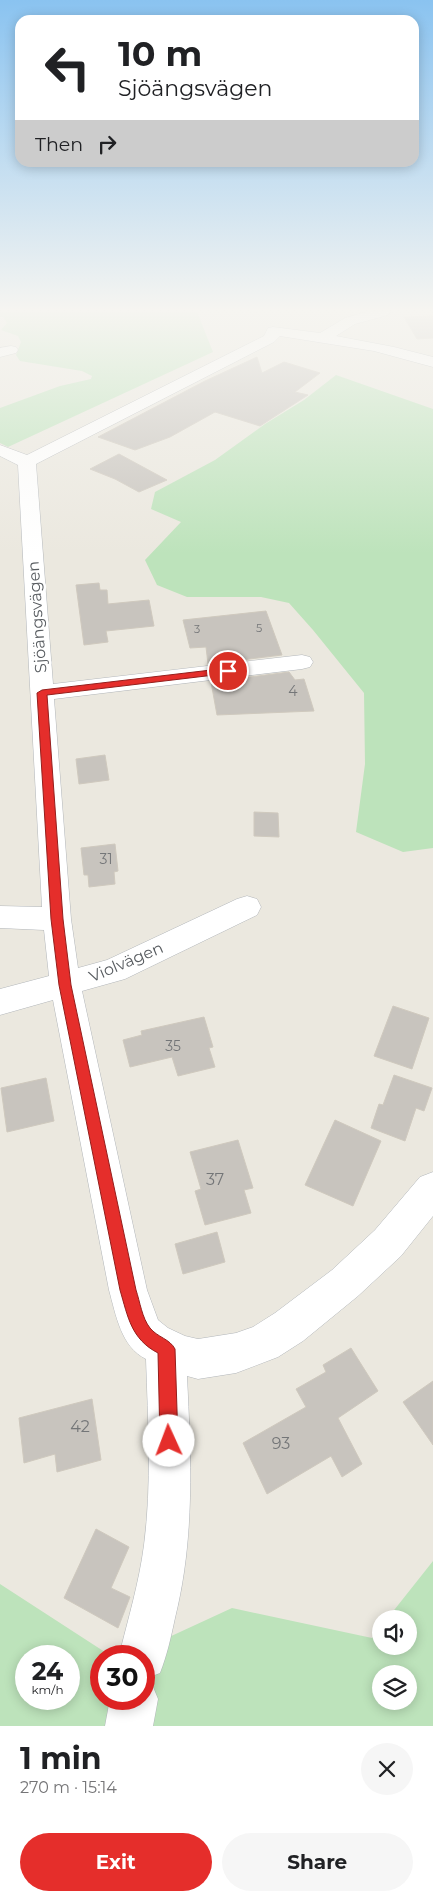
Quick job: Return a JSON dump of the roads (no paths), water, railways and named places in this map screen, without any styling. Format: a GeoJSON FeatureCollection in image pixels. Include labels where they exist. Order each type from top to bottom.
{"type":"FeatureCollection","features":[{"type":"Feature","properties":{"kind":"street"},"geometry":{"type":"LineString","coordinates":[[0,450],[27,462],[164,393]]}},
{"type":"Feature","properties":{"kind":"street","name":"Sjöängsvägen"},"geometry":{"type":"LineString","coordinates":[[27,462],[29,518],[57,919],[65,985],[128,1290],[144,1334],[166,1349],[198,1359],[236,1353],[264,1343],[290,1327],[345,1283],[388,1243],[433,1190]]}},
{"type":"Feature","properties":{"kind":"street"},"geometry":{"type":"LineString","coordinates":[[42,693],[302,662]]}},
{"type":"Feature","properties":{"kind":"street","name":"Violvägen"},"geometry":{"type":"LineString","coordinates":[[0,1002],[114,970],[247,907]]}},
{"type":"Feature","properties":{"kind":"street"},"geometry":{"type":"LineString","coordinates":[[0,917],[57,919]]}},
{"type":"Feature","properties":{"kind":"street"},"geometry":{"type":"LineString","coordinates":[[146,1645],[163,1571],[168,1521],[170,1478],[166,1349]]}},
{"type":"Feature","properties":{"kind":"street"},"geometry":{"type":"LineString","coordinates":[[129,1726],[132,1710]]}}]}
